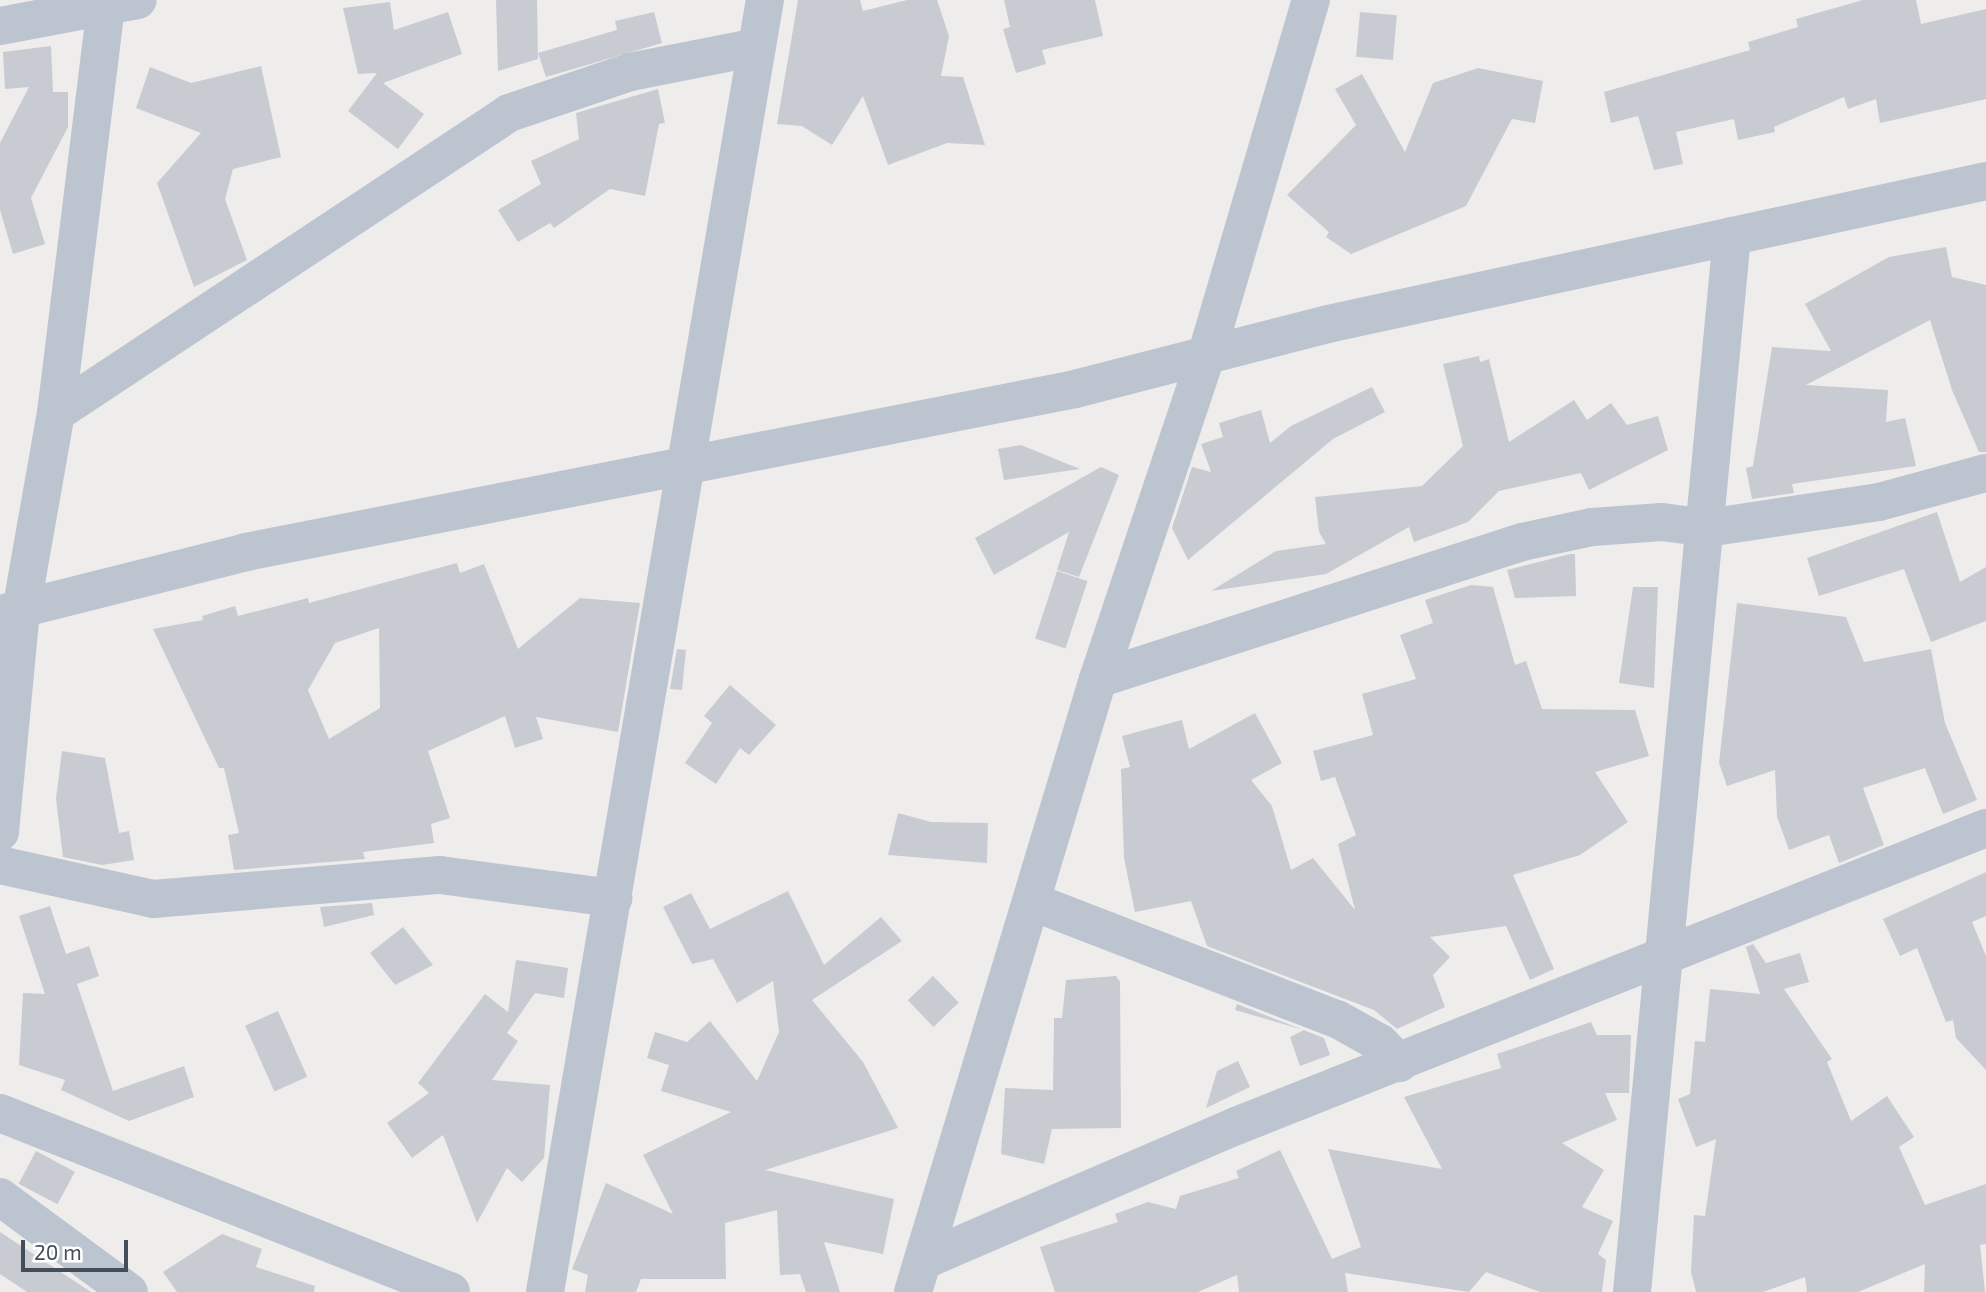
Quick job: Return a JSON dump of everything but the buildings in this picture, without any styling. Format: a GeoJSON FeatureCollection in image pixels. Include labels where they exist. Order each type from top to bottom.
{"type":"FeatureCollection","features":[{"type":"Feature","properties":{"kind":"street"},"geometry":{"type":"LineString","coordinates":[[545,1292],[765,0]]}},
{"type":"Feature","properties":{"kind":"street"},"geometry":{"type":"LineString","coordinates":[[920,1275],[1098,679],[1207,353],[1311,0]]}},
{"type":"Feature","properties":{"kind":"street"},"geometry":{"type":"LineString","coordinates":[[0,26],[117,2],[56,413],[10,612],[0,832]]}},
{"type":"Feature","properties":{"kind":"street"},"geometry":{"type":"LineString","coordinates":[[56,413],[509,113],[630,72],[757,47]]}},
{"type":"Feature","properties":{"kind":"street"},"geometry":{"type":"LineString","coordinates":[[10,612],[246,552],[687,463],[1076,389],[1207,353],[1986,181]]}},
{"type":"Feature","properties":{"kind":"street"},"geometry":{"type":"LineString","coordinates":[[1632,1292],[1707,528],[1732,236]]}},
{"type":"Feature","properties":{"kind":"street"},"geometry":{"type":"LineString","coordinates":[[1098,679],[1522,541],[1592,527],[1662,522],[1707,528],[1879,502],[1986,473]]}},
{"type":"Feature","properties":{"kind":"street"},"geometry":{"type":"LineString","coordinates":[[920,1275],[1399,1063],[1663,960],[1986,828]]}},
{"type":"Feature","properties":{"kind":"street"},"geometry":{"type":"LineString","coordinates":[[0,865],[153,899],[440,875],[613,898]]}},
{"type":"Feature","properties":{"kind":"street"},"geometry":{"type":"LineString","coordinates":[[1033,902],[1348,1025],[1399,1063]]}},
{"type":"Feature","properties":{"kind":"street"},"geometry":{"type":"LineString","coordinates":[[0,1113],[452,1292]]}},
{"type":"Feature","properties":{"kind":"street"},"geometry":{"type":"LineString","coordinates":[[0,1198],[111,1286]]}}]}
